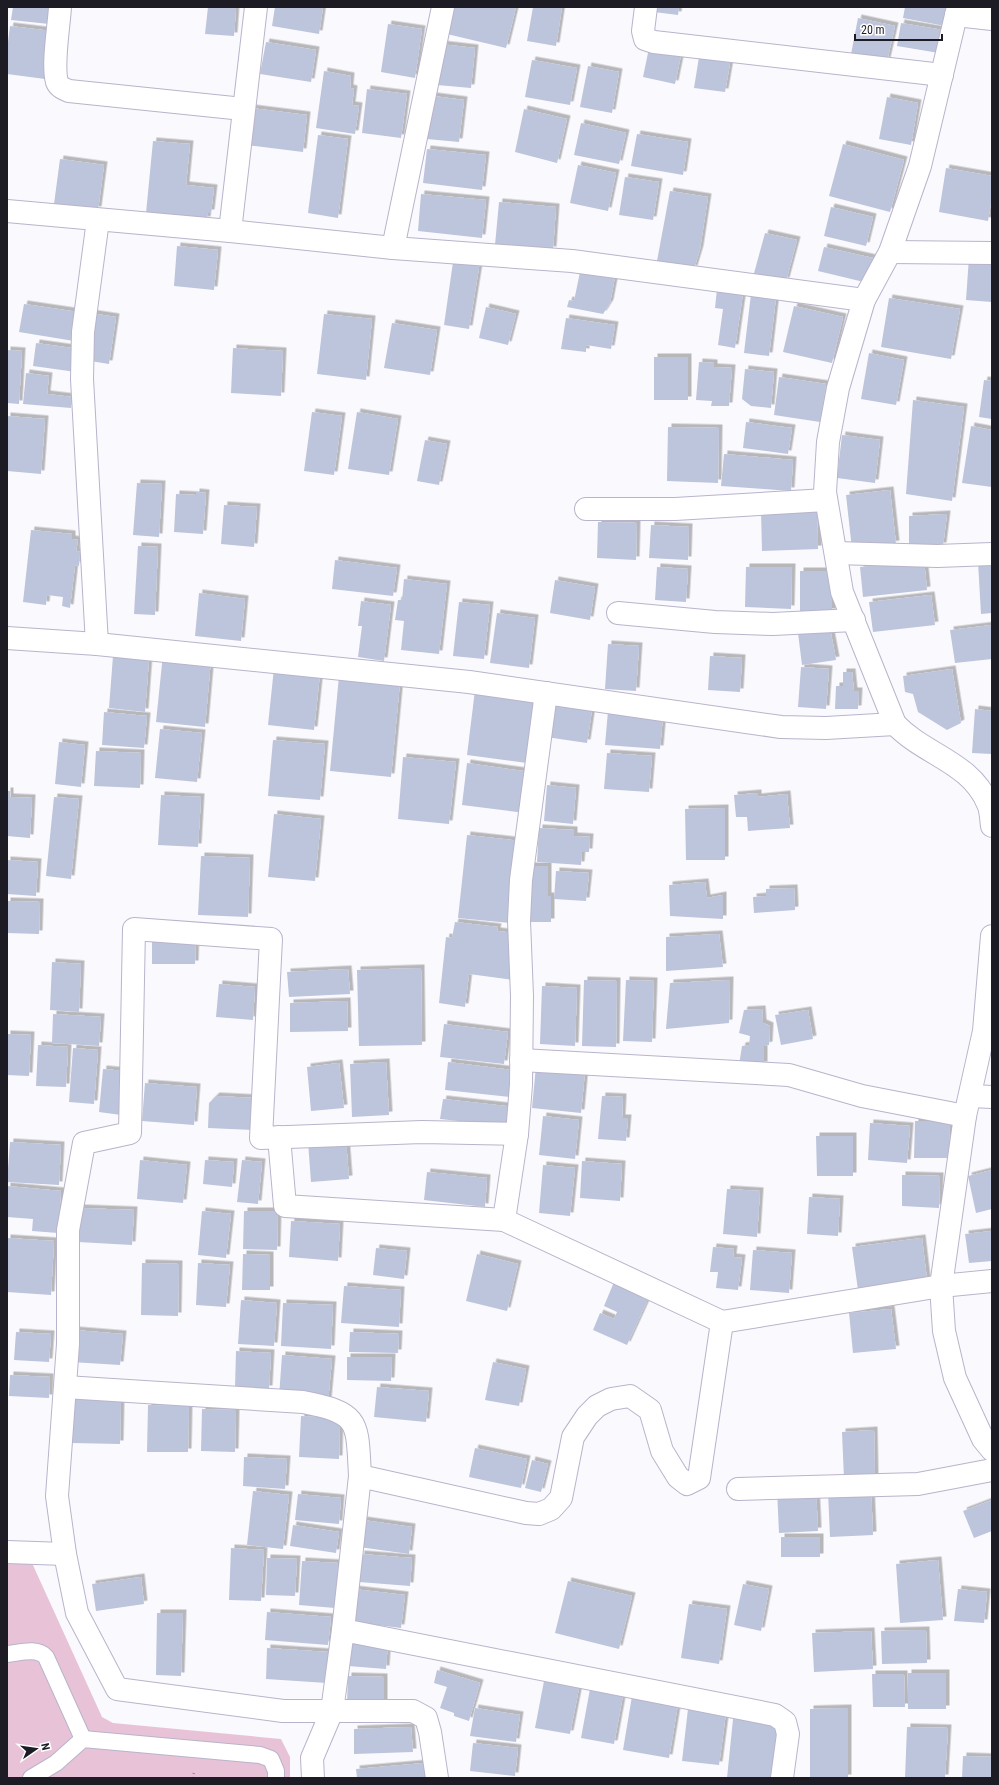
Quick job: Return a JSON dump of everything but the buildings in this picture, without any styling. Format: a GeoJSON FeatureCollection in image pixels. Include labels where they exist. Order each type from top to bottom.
{"type":"FeatureCollection","features":[{"type":"Feature","properties":{"kind":"street"},"geometry":{"type":"LineString","coordinates":[[60,7],[55,68],[58,82],[62,89],[68,92],[243,109]]}},
{"type":"Feature","properties":{"kind":"street"},"geometry":{"type":"LineString","coordinates":[[230,231],[256,7]]}},
{"type":"Feature","properties":{"kind":"street"},"geometry":{"type":"LineString","coordinates":[[393,248],[443,7]]}},
{"type":"Feature","properties":{"kind":"street"},"geometry":{"type":"LineString","coordinates":[[646,7],[643,31],[645,39],[654,42],[942,75]]}},
{"type":"Feature","properties":{"kind":"street"},"geometry":{"type":"LineString","coordinates":[[992,19],[957,11],[920,166],[890,252],[864,300],[838,388],[828,442],[825,492],[842,592],[895,724],[906,736],[919,745],[959,767],[975,783],[990,804],[992,826]]}},
{"type":"Feature","properties":{"kind":"street"},"geometry":{"type":"LineString","coordinates":[[7,211],[230,231],[393,248],[572,261],[864,300]]}},
{"type":"Feature","properties":{"kind":"street"},"geometry":{"type":"LineString","coordinates":[[97,644],[82,379],[83,332],[98,220]]}},
{"type":"Feature","properties":{"kind":"street"},"geometry":{"type":"LineString","coordinates":[[890,252],[992,253]]}},
{"type":"Feature","properties":{"kind":"street"},"geometry":{"type":"LineString","coordinates":[[586,509],[675,509],[826,500]]}},
{"type":"Feature","properties":{"kind":"street"},"geometry":{"type":"LineString","coordinates":[[836,553],[937,556],[992,554]]}},
{"type":"Feature","properties":{"kind":"street"},"geometry":{"type":"LineString","coordinates":[[618,613],[715,622],[765,624],[854,620]]}},
{"type":"Feature","properties":{"kind":"street"},"geometry":{"type":"LineString","coordinates":[[7,638],[97,644],[469,682],[781,726],[826,728],[895,724]]}},
{"type":"Feature","properties":{"kind":"street"},"geometry":{"type":"LineString","coordinates":[[504,1220],[517,1134],[521,1060],[522,996],[519,922],[521,880],[546,693]]}},
{"type":"Feature","properties":{"kind":"street"},"geometry":{"type":"LineString","coordinates":[[437,1778],[430,1732],[426,1718],[413,1711],[283,1711],[117,1689],[77,1614],[65,1554],[57,1496],[68,1344],[68,1230],[84,1142],[130,1133],[134,929],[271,939],[261,1138],[422,1132],[517,1134]]}},
{"type":"Feature","properties":{"kind":"street"},"geometry":{"type":"LineString","coordinates":[[992,936],[984,1031],[968,1106],[941,1286],[944,1331],[955,1378],[983,1439],[992,1450]]}},
{"type":"Feature","properties":{"kind":"street"},"geometry":{"type":"LineString","coordinates":[[521,1060],[789,1075],[862,1096],[968,1106],[992,1096]]}},
{"type":"Feature","properties":{"kind":"street"},"geometry":{"type":"LineString","coordinates":[[279,1137],[285,1206],[504,1220],[722,1322],[941,1286],[992,1281]]}},
{"type":"Feature","properties":{"kind":"street"},"geometry":{"type":"LineString","coordinates":[[360,1476],[526,1513],[539,1514],[551,1509],[561,1498],[573,1438],[587,1416],[597,1406],[611,1399],[630,1396],[650,1410],[662,1451],[678,1477],[687,1484],[699,1478],[722,1322]]}},
{"type":"Feature","properties":{"kind":"street"},"geometry":{"type":"LineString","coordinates":[[65,1387],[303,1402],[327,1407],[343,1413],[353,1423],[358,1436],[360,1476],[343,1630],[332,1711],[312,1758],[312,1778]]}},
{"type":"Feature","properties":{"kind":"street"},"geometry":{"type":"LineString","coordinates":[[738,1488],[918,1484],[992,1470]]}},
{"type":"Feature","properties":{"kind":"street"},"geometry":{"type":"LineString","coordinates":[[7,1552],[65,1554]]}},
{"type":"Feature","properties":{"kind":"street"},"geometry":{"type":"LineString","coordinates":[[343,1630],[775,1715],[785,1722],[788,1734],[782,1778]]}},
{"type":"Feature","properties":{"kind":"lane"},"geometry":{"type":"LineString","coordinates":[[7,1654],[37,1651],[42,1652],[46,1657],[83,1739]]}},
{"type":"Feature","properties":{"kind":"lane"},"geometry":{"type":"LineString","coordinates":[[31,1778],[56,1762],[83,1739],[260,1755],[271,1759],[276,1771],[276,1778]]}},
{"type":"Feature","properties":{"kind":"shaded area"},"geometry":{"type":"Polygon","coordinates":[[[7,1562],[32,1563],[102,1717],[113,1723],[281,1739],[290,1757],[290,1778],[7,1778],[7,1562]]]}}]}
